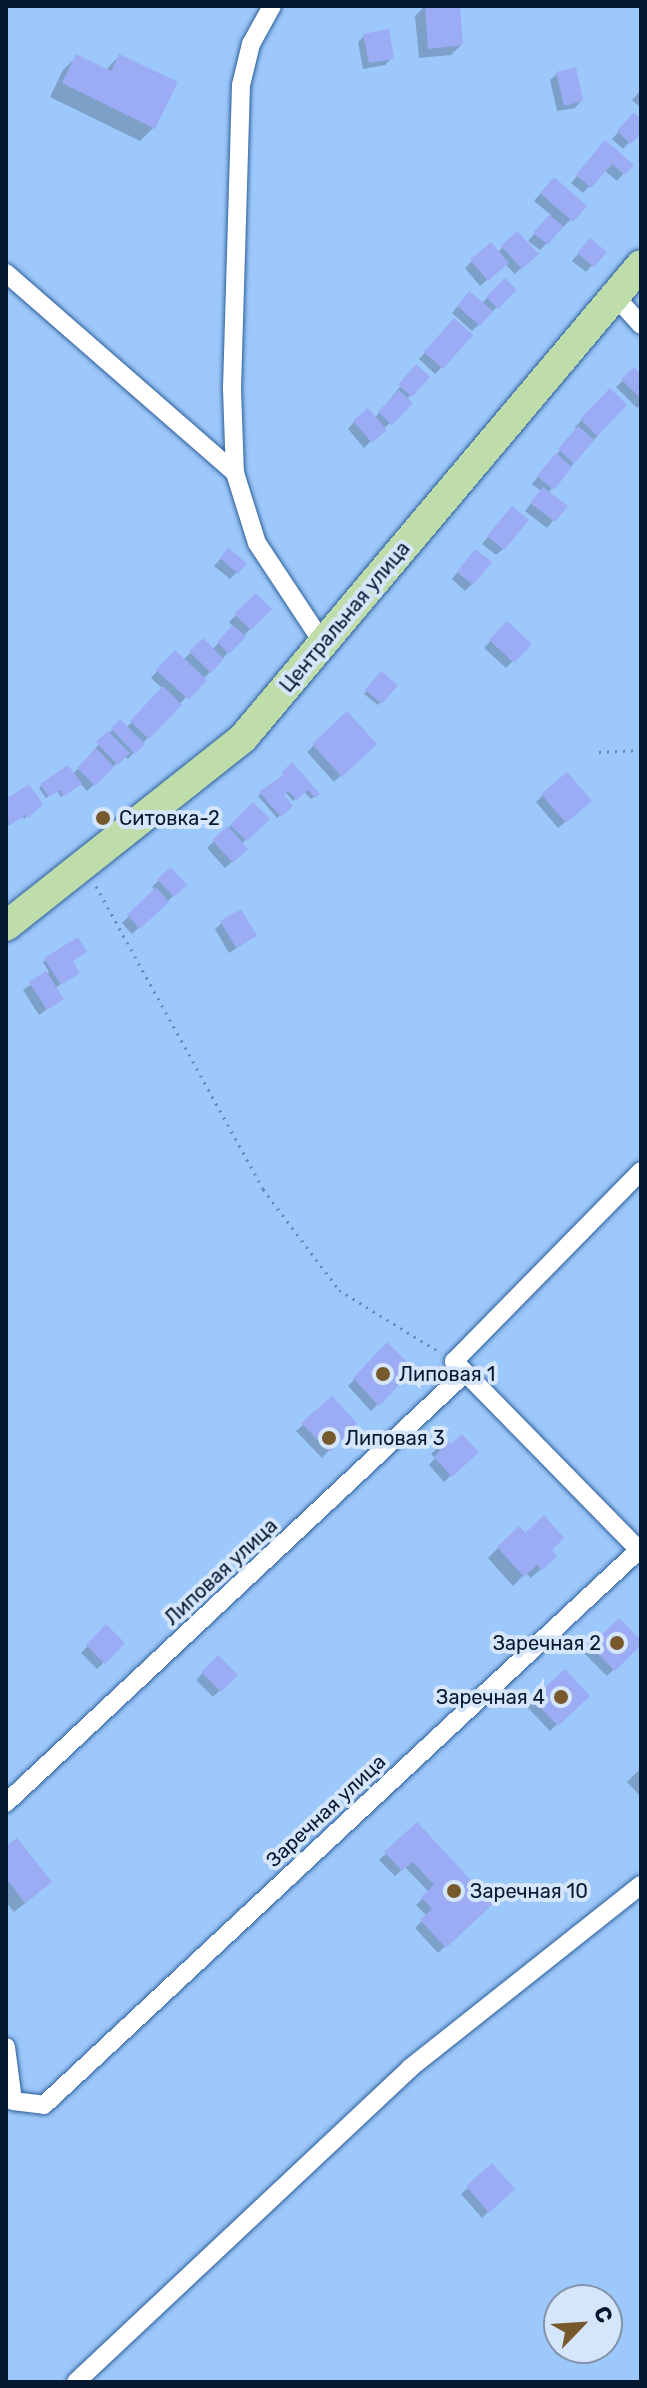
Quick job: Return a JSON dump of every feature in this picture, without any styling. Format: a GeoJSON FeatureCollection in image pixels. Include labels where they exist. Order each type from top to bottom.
{"type":"FeatureCollection","features":[{"type":"Feature","properties":{"kind":"main road","name":"Центральная улица"},"geometry":{"type":"LineString","coordinates":[[6,926],[243,738],[641,265]]}},
{"type":"Feature","properties":{"kind":"street"},"geometry":{"type":"LineString","coordinates":[[272,6],[251,44],[241,85],[232,389],[235,473],[257,543],[323,643]]}},
{"type":"Feature","properties":{"kind":"street"},"geometry":{"type":"LineString","coordinates":[[6,273],[235,473]]}},
{"type":"Feature","properties":{"kind":"street"},"geometry":{"type":"LineString","coordinates":[[615,296],[641,325]]}},
{"type":"Feature","properties":{"kind":"street","name":"Липовая улица"},"geometry":{"type":"LineString","coordinates":[[6,1803],[460,1367],[641,1171]]}},
{"type":"Feature","properties":{"kind":"street"},"geometry":{"type":"LineString","coordinates":[[460,1367],[640,1551]]}},
{"type":"Feature","properties":{"kind":"street","name":"Заречная улица"},"geometry":{"type":"LineString","coordinates":[[6,2047],[13,2101],[44,2105],[640,1551]]}},
{"type":"Feature","properties":{"kind":"street"},"geometry":{"type":"LineString","coordinates":[[76,2382],[410,2068],[641,1885]]}},
{"type":"Feature","properties":{"kind":"path"},"geometry":{"type":"LineString","coordinates":[[599,752],[641,750]]}},
{"type":"Feature","properties":{"kind":"path"},"geometry":{"type":"LineString","coordinates":[[85,865],[263,1189],[339,1290],[460,1367]]}},
{"type":"Feature","properties":{"kind":"building"},"geometry":{"type":"Polygon","coordinates":[[[425,6],[460,6],[463,45],[428,49],[425,6]]]}},
{"type":"Feature","properties":{"kind":"building"},"geometry":{"type":"Polygon","coordinates":[[[389,29],[394,59],[369,63],[363,34],[389,29]]]}},
{"type":"Feature","properties":{"kind":"building"},"geometry":{"type":"Polygon","coordinates":[[[76,54],[111,71],[119,54],[178,82],[155,129],[62,83],[76,54]]]}},
{"type":"Feature","properties":{"kind":"building"},"geometry":{"type":"Polygon","coordinates":[[[576,67],[583,101],[564,106],[556,72],[576,67]]]}},
{"type":"Feature","properties":{"kind":"building"},"geometry":{"type":"Polygon","coordinates":[[[634,112],[641,119],[641,133],[631,144],[617,131],[634,112]]]}},
{"type":"Feature","properties":{"kind":"building"},"geometry":{"type":"Polygon","coordinates":[[[605,140],[634,165],[625,175],[612,164],[591,188],[576,175],[605,140]]]}},
{"type":"Feature","properties":{"kind":"building"},"geometry":{"type":"Polygon","coordinates":[[[554,177],[587,206],[573,222],[540,193],[554,177]]]}},
{"type":"Feature","properties":{"kind":"building"},"geometry":{"type":"Polygon","coordinates":[[[549,215],[563,226],[548,245],[533,233],[549,215]]]}},
{"type":"Feature","properties":{"kind":"building"},"geometry":{"type":"Polygon","coordinates":[[[517,231],[539,254],[522,269],[501,246],[517,231]]]}},
{"type":"Feature","properties":{"kind":"building"},"geometry":{"type":"Polygon","coordinates":[[[590,238],[607,252],[594,267],[577,253],[590,238]]]}},
{"type":"Feature","properties":{"kind":"building"},"geometry":{"type":"Polygon","coordinates":[[[491,242],[509,263],[488,281],[470,260],[491,242]]]}},
{"type":"Feature","properties":{"kind":"building"},"geometry":{"type":"Polygon","coordinates":[[[505,278],[517,290],[498,309],[486,297],[505,278]]]}},
{"type":"Feature","properties":{"kind":"building"},"geometry":{"type":"Polygon","coordinates":[[[469,291],[493,311],[480,326],[457,306],[469,291]]]}},
{"type":"Feature","properties":{"kind":"building"},"geometry":{"type":"Polygon","coordinates":[[[454,318],[473,335],[443,369],[424,352],[454,318]]]}},
{"type":"Feature","properties":{"kind":"building"},"geometry":{"type":"Polygon","coordinates":[[[416,364],[430,377],[412,397],[398,385],[416,364]]]}},
{"type":"Feature","properties":{"kind":"building"},"geometry":{"type":"Polygon","coordinates":[[[634,367],[641,374],[641,399],[621,379],[634,367]]]}},
{"type":"Feature","properties":{"kind":"building"},"geometry":{"type":"Polygon","coordinates":[[[610,388],[627,405],[597,436],[580,419],[610,388]]]}},
{"type":"Feature","properties":{"kind":"building"},"geometry":{"type":"Polygon","coordinates":[[[399,390],[413,403],[392,425],[378,412],[399,390]]]}},
{"type":"Feature","properties":{"kind":"building"},"geometry":{"type":"Polygon","coordinates":[[[368,408],[387,430],[372,443],[353,421],[368,408]]]}},
{"type":"Feature","properties":{"kind":"building"},"geometry":{"type":"Polygon","coordinates":[[[578,426],[594,440],[574,464],[558,449],[578,426]]]}},
{"type":"Feature","properties":{"kind":"building"},"geometry":{"type":"Polygon","coordinates":[[[556,453],[572,467],[554,490],[537,476],[556,453]]]}},
{"type":"Feature","properties":{"kind":"building"},"geometry":{"type":"Polygon","coordinates":[[[543,487],[568,506],[555,522],[530,503],[543,487]]]}},
{"type":"Feature","properties":{"kind":"building"},"geometry":{"type":"Polygon","coordinates":[[[512,506],[529,520],[504,550],[487,536],[512,506]]]}},
{"type":"Feature","properties":{"kind":"building"},"geometry":{"type":"Polygon","coordinates":[[[228,548],[247,563],[238,574],[220,558],[228,548]]]}},
{"type":"Feature","properties":{"kind":"building"},"geometry":{"type":"Polygon","coordinates":[[[475,549],[492,562],[473,585],[457,572],[475,549]]]}},
{"type":"Feature","properties":{"kind":"building"},"geometry":{"type":"Polygon","coordinates":[[[256,593],[272,609],[251,630],[234,614],[256,593]]]}},
{"type":"Feature","properties":{"kind":"building"},"geometry":{"type":"Polygon","coordinates":[[[507,621],[532,644],[514,663],[489,640],[507,621]]]}},
{"type":"Feature","properties":{"kind":"building"},"geometry":{"type":"Polygon","coordinates":[[[233,625],[246,637],[229,654],[217,642],[233,625]]]}},
{"type":"Feature","properties":{"kind":"building"},"geometry":{"type":"Polygon","coordinates":[[[203,638],[224,659],[211,673],[189,651],[203,638]]]}},
{"type":"Feature","properties":{"kind":"building"},"geometry":{"type":"Polygon","coordinates":[[[175,650],[207,680],[189,700],[156,670],[175,650]]]}},
{"type":"Feature","properties":{"kind":"building"},"geometry":{"type":"Polygon","coordinates":[[[381,671],[398,685],[382,704],[365,690],[381,671]]]}},
{"type":"Feature","properties":{"kind":"building"},"geometry":{"type":"Polygon","coordinates":[[[163,686],[182,705],[149,739],[130,721],[163,686]]]}},
{"type":"Feature","properties":{"kind":"building"},"geometry":{"type":"Polygon","coordinates":[[[347,711],[377,744],[342,777],[312,744],[347,711]]]}},
{"type":"Feature","properties":{"kind":"building"},"geometry":{"type":"Polygon","coordinates":[[[120,719],[145,744],[135,754],[111,729],[120,719]]]}},
{"type":"Feature","properties":{"kind":"building"},"geometry":{"type":"Polygon","coordinates":[[[108,731],[130,753],[118,765],[96,742],[108,731]]]}},
{"type":"Feature","properties":{"kind":"building"},"geometry":{"type":"Polygon","coordinates":[[[96,748],[114,767],[95,786],[77,768],[96,748]]]}},
{"type":"Feature","properties":{"kind":"building"},"geometry":{"type":"Polygon","coordinates":[[[292,762],[320,794],[315,798],[308,790],[297,800],[288,791],[284,795],[293,806],[281,817],[259,792],[283,775],[281,773],[292,762]]]}},
{"type":"Feature","properties":{"kind":"building"},"geometry":{"type":"Polygon","coordinates":[[[68,765],[82,784],[64,796],[60,790],[49,797],[40,784],[68,765]]]}},
{"type":"Feature","properties":{"kind":"building"},"geometry":{"type":"Polygon","coordinates":[[[567,772],[592,801],[566,823],[541,794],[567,772]]]}},
{"type":"Feature","properties":{"kind":"building"},"geometry":{"type":"Polygon","coordinates":[[[29,784],[43,804],[28,818],[26,815],[9,826],[6,799],[29,784]]]}},
{"type":"Feature","properties":{"kind":"building"},"geometry":{"type":"Polygon","coordinates":[[[253,802],[270,819],[247,841],[230,825],[253,802]]]}},
{"type":"Feature","properties":{"kind":"building"},"geometry":{"type":"Polygon","coordinates":[[[228,826],[248,849],[233,863],[212,840],[228,826]]]}},
{"type":"Feature","properties":{"kind":"building"},"geometry":{"type":"Polygon","coordinates":[[[171,867],[187,885],[174,897],[157,879],[171,867]]]}},
{"type":"Feature","properties":{"kind":"building"},"geometry":{"type":"Polygon","coordinates":[[[156,887],[169,902],[140,929],[127,915],[156,887]]]}},
{"type":"Feature","properties":{"kind":"building"},"geometry":{"type":"Polygon","coordinates":[[[241,909],[257,936],[236,948],[220,921],[241,909]]]}},
{"type":"Feature","properties":{"kind":"building"},"geometry":{"type":"Polygon","coordinates":[[[78,937],[87,952],[73,961],[80,973],[61,985],[44,958],[78,937]]]}},
{"type":"Feature","properties":{"kind":"building"},"geometry":{"type":"Polygon","coordinates":[[[46,971],[64,999],[47,1010],[29,982],[46,971]]]}},
{"type":"Feature","properties":{"kind":"building","name":"Липовая 1"},"geometry":{"type":"Polygon","coordinates":[[[387,1342],[414,1369],[379,1406],[353,1378],[387,1342]]]}},
{"type":"Feature","properties":{"kind":"building","name":"Липовая 3"},"geometry":{"type":"Polygon","coordinates":[[[332,1396],[357,1423],[330,1452],[301,1423],[332,1396]]]}},
{"type":"Feature","properties":{"kind":"building"},"geometry":{"type":"Polygon","coordinates":[[[462,1434],[479,1452],[452,1477],[434,1457],[440,1451],[436,1446],[445,1438],[451,1444],[462,1434]]]}},
{"type":"Feature","properties":{"kind":"building"},"geometry":{"type":"Polygon","coordinates":[[[544,1515],[564,1538],[552,1550],[557,1556],[542,1570],[537,1565],[524,1577],[497,1547],[519,1526],[525,1533],[544,1515]]]}},
{"type":"Feature","properties":{"kind":"building","name":"Заречная 2"},"geometry":{"type":"Polygon","coordinates":[[[619,1618],[641,1640],[641,1645],[615,1671],[590,1646],[619,1618]]]}},
{"type":"Feature","properties":{"kind":"building"},"geometry":{"type":"Polygon","coordinates":[[[106,1624],[125,1643],[105,1664],[86,1645],[106,1624]]]}},
{"type":"Feature","properties":{"kind":"building"},"geometry":{"type":"Polygon","coordinates":[[[218,1655],[238,1675],[221,1692],[201,1672],[218,1655]]]}},
{"type":"Feature","properties":{"kind":"building","name":"Заречная 4"},"geometry":{"type":"Polygon","coordinates":[[[565,1669],[590,1696],[558,1726],[532,1699],[565,1669]]]}},
{"type":"Feature","properties":{"kind":"building","name":"Заречная 10"},"geometry":{"type":"Polygon","coordinates":[[[417,1822],[493,1904],[446,1948],[420,1920],[432,1909],[421,1897],[434,1885],[413,1862],[402,1871],[384,1852],[417,1822]]]}},
{"type":"Feature","properties":{"kind":"building"},"geometry":{"type":"Polygon","coordinates":[[[17,1838],[52,1882],[25,1903],[6,1878],[6,1846],[17,1838]]]}},
{"type":"Feature","properties":{"kind":"building"},"geometry":{"type":"Polygon","coordinates":[[[492,2163],[515,2189],[489,2213],[466,2186],[492,2163]]]}},
{"type":"Feature","properties":{"kind":"place","name":"Ситовка-2"},"geometry":{"type":"Point","coordinates":[103,818]}},
{"type":"Feature","properties":{"kind":"place","name":"Липовая 1"},"geometry":{"type":"Point","coordinates":[383,1374]}},
{"type":"Feature","properties":{"kind":"place","name":"Липовая 3"},"geometry":{"type":"Point","coordinates":[329,1438]}},
{"type":"Feature","properties":{"kind":"place","name":"Заречная 2"},"geometry":{"type":"Point","coordinates":[617,1643]}},
{"type":"Feature","properties":{"kind":"place","name":"Заречная 4"},"geometry":{"type":"Point","coordinates":[561,1697]}},
{"type":"Feature","properties":{"kind":"place","name":"Заречная 10"},"geometry":{"type":"Point","coordinates":[454,1891]}}]}
